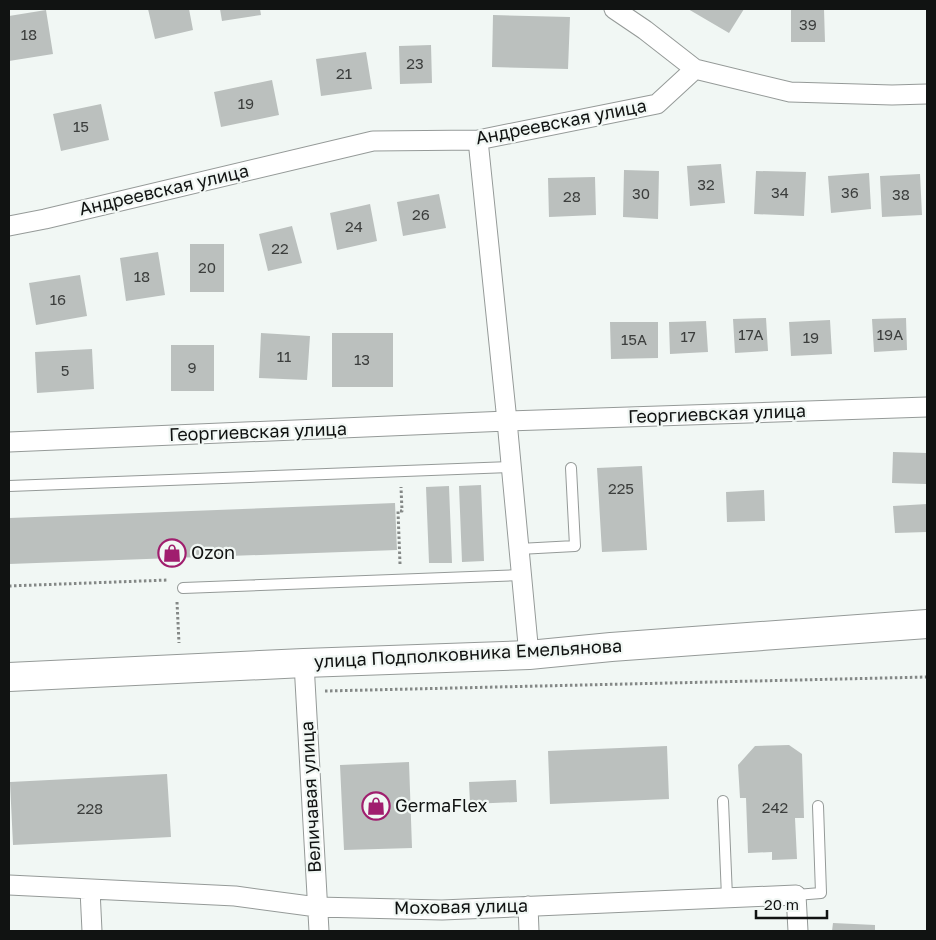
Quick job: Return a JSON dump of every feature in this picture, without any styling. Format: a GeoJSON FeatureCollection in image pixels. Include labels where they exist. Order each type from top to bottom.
{"type":"FeatureCollection","features":[{"type":"Feature","properties":{"kind":"main road","name":"улица Подполковника Емельянова"},"geometry":{"type":"LineString","coordinates":[[9,677],[304,663],[530,655],[611,647],[927,624]]}},
{"type":"Feature","properties":{"kind":"street"},"geometry":{"type":"LineString","coordinates":[[614,9],[696,69],[790,92],[892,95],[927,94]]}},
{"type":"Feature","properties":{"kind":"street","name":"Андреевская улица"},"geometry":{"type":"LineString","coordinates":[[9,226],[373,141],[478,140],[657,104],[696,69]]}},
{"type":"Feature","properties":{"kind":"street"},"geometry":{"type":"LineString","coordinates":[[478,140],[530,655]]}},
{"type":"Feature","properties":{"kind":"street","name":"Георгиевская улица"},"geometry":{"type":"LineString","coordinates":[[9,442],[507,421],[927,407]]}},
{"type":"Feature","properties":{"kind":"street","name":"Величавая улица"},"geometry":{"type":"LineString","coordinates":[[304,663],[304,692],[318,931]]}},
{"type":"Feature","properties":{"kind":"street","name":"Моховая улица"},"geometry":{"type":"LineString","coordinates":[[9,886],[234,896],[317,907],[442,910],[796,894]]}},
{"type":"Feature","properties":{"kind":"street"},"geometry":{"type":"LineString","coordinates":[[90,890],[92,931]]}},
{"type":"Feature","properties":{"kind":"street"},"geometry":{"type":"LineString","coordinates":[[796,894],[798,931]]}},
{"type":"Feature","properties":{"kind":"street"},"geometry":{"type":"LineString","coordinates":[[528,906],[529,931]]}},
{"type":"Feature","properties":{"kind":"lane"},"geometry":{"type":"LineString","coordinates":[[9,486],[511,467]]}},
{"type":"Feature","properties":{"kind":"lane"},"geometry":{"type":"LineString","coordinates":[[519,549],[576,546],[571,468]]}},
{"type":"Feature","properties":{"kind":"lane"},"geometry":{"type":"LineString","coordinates":[[180,588],[522,575]]}},
{"type":"Feature","properties":{"kind":"lane"},"geometry":{"type":"LineString","coordinates":[[723,801],[727,897]]}},
{"type":"Feature","properties":{"kind":"lane"},"geometry":{"type":"LineString","coordinates":[[796,894],[821,893],[818,806]]}},
{"type":"Feature","properties":{"kind":"path"},"geometry":{"type":"LineString","coordinates":[[401,472],[402,511],[398,511],[401,580]]}},
{"type":"Feature","properties":{"kind":"path"},"geometry":{"type":"LineString","coordinates":[[9,586],[176,580],[180,588],[180,669]]}},
{"type":"Feature","properties":{"kind":"path"},"geometry":{"type":"LineString","coordinates":[[304,692],[927,677]]}},
{"type":"Feature","properties":{"kind":"building"},"geometry":{"type":"Polygon","coordinates":[[[148,9],[189,9],[193,30],[155,39],[148,9]]]}},
{"type":"Feature","properties":{"kind":"building"},"geometry":{"type":"Polygon","coordinates":[[[220,9],[260,9],[261,15],[222,21],[220,9]]]}},
{"type":"Feature","properties":{"kind":"building"},"geometry":{"type":"Polygon","coordinates":[[[688,9],[744,9],[729,33],[688,9]]]}},
{"type":"Feature","properties":{"kind":"building"},"geometry":{"type":"Polygon","coordinates":[[[791,9],[824,9],[825,42],[791,42],[791,9]]]}},
{"type":"Feature","properties":{"kind":"building"},"geometry":{"type":"Polygon","coordinates":[[[46,10],[53,54],[9,61],[9,16],[46,10]]]}},
{"type":"Feature","properties":{"kind":"building"},"geometry":{"type":"Polygon","coordinates":[[[493,15],[570,17],[568,69],[492,67],[493,15]]]}},
{"type":"Feature","properties":{"kind":"building"},"geometry":{"type":"Polygon","coordinates":[[[431,45],[432,83],[400,84],[399,46],[431,45]]]}},
{"type":"Feature","properties":{"kind":"building"},"geometry":{"type":"Polygon","coordinates":[[[366,52],[372,89],[321,96],[316,59],[366,52]]]}},
{"type":"Feature","properties":{"kind":"building"},"geometry":{"type":"Polygon","coordinates":[[[272,80],[279,115],[221,127],[214,92],[272,80]]]}},
{"type":"Feature","properties":{"kind":"building"},"geometry":{"type":"Polygon","coordinates":[[[101,104],[109,140],[61,151],[53,114],[101,104]]]}},
{"type":"Feature","properties":{"kind":"building"},"geometry":{"type":"Polygon","coordinates":[[[721,164],[725,203],[690,206],[687,166],[721,164]]]}},
{"type":"Feature","properties":{"kind":"building"},"geometry":{"type":"Polygon","coordinates":[[[624,170],[659,171],[658,219],[623,217],[624,170]]]}},
{"type":"Feature","properties":{"kind":"building"},"geometry":{"type":"Polygon","coordinates":[[[756,171],[806,172],[804,216],[754,214],[756,171]]]}},
{"type":"Feature","properties":{"kind":"building"},"geometry":{"type":"Polygon","coordinates":[[[869,173],[871,209],[831,213],[828,176],[869,173]]]}},
{"type":"Feature","properties":{"kind":"building"},"geometry":{"type":"Polygon","coordinates":[[[920,174],[922,215],[882,217],[880,176],[920,174]]]}},
{"type":"Feature","properties":{"kind":"building"},"geometry":{"type":"Polygon","coordinates":[[[595,177],[596,215],[549,217],[548,178],[595,177]]]}},
{"type":"Feature","properties":{"kind":"building"},"geometry":{"type":"Polygon","coordinates":[[[439,194],[446,228],[403,236],[397,202],[439,194]]]}},
{"type":"Feature","properties":{"kind":"building"},"geometry":{"type":"Polygon","coordinates":[[[370,204],[377,241],[337,250],[330,213],[370,204]]]}},
{"type":"Feature","properties":{"kind":"building"},"geometry":{"type":"Polygon","coordinates":[[[292,226],[302,263],[268,271],[259,234],[292,226]]]}},
{"type":"Feature","properties":{"kind":"building"},"geometry":{"type":"Polygon","coordinates":[[[190,244],[224,244],[224,292],[190,292],[190,244]]]}},
{"type":"Feature","properties":{"kind":"building"},"geometry":{"type":"Polygon","coordinates":[[[158,252],[165,295],[126,301],[120,258],[158,252]]]}},
{"type":"Feature","properties":{"kind":"building"},"geometry":{"type":"Polygon","coordinates":[[[80,275],[87,316],[36,325],[29,283],[80,275]]]}},
{"type":"Feature","properties":{"kind":"building"},"geometry":{"type":"Polygon","coordinates":[[[766,318],[768,351],[735,353],[733,319],[766,318]]]}},
{"type":"Feature","properties":{"kind":"building"},"geometry":{"type":"Polygon","coordinates":[[[906,318],[907,350],[874,352],[872,319],[906,318]]]}},
{"type":"Feature","properties":{"kind":"building"},"geometry":{"type":"Polygon","coordinates":[[[830,320],[832,354],[791,356],[789,322],[830,320]]]}},
{"type":"Feature","properties":{"kind":"building"},"geometry":{"type":"Polygon","coordinates":[[[706,321],[708,352],[670,354],[669,322],[706,321]]]}},
{"type":"Feature","properties":{"kind":"building"},"geometry":{"type":"Polygon","coordinates":[[[610,322],[658,322],[658,358],[611,359],[610,322]]]}},
{"type":"Feature","properties":{"kind":"building"},"geometry":{"type":"Polygon","coordinates":[[[261,333],[310,336],[307,380],[259,378],[261,333]]]}},
{"type":"Feature","properties":{"kind":"building"},"geometry":{"type":"Polygon","coordinates":[[[332,333],[393,333],[393,387],[332,387],[332,333]]]}},
{"type":"Feature","properties":{"kind":"building"},"geometry":{"type":"Polygon","coordinates":[[[171,345],[214,345],[214,391],[171,391],[171,345]]]}},
{"type":"Feature","properties":{"kind":"building"},"geometry":{"type":"Polygon","coordinates":[[[92,349],[94,389],[37,393],[35,352],[92,349]]]}},
{"type":"Feature","properties":{"kind":"building"},"geometry":{"type":"Polygon","coordinates":[[[893,452],[927,453],[926,484],[892,483],[893,452]]]}},
{"type":"Feature","properties":{"kind":"building"},"geometry":{"type":"Polygon","coordinates":[[[642,466],[647,550],[602,552],[597,468],[642,466]]]}},
{"type":"Feature","properties":{"kind":"building"},"geometry":{"type":"Polygon","coordinates":[[[481,485],[484,561],[462,562],[459,486],[481,485]]]}},
{"type":"Feature","properties":{"kind":"building"},"geometry":{"type":"Polygon","coordinates":[[[449,486],[452,563],[429,563],[426,487],[449,486]]]}},
{"type":"Feature","properties":{"kind":"building"},"geometry":{"type":"Polygon","coordinates":[[[764,490],[765,521],[727,522],[726,492],[764,490]]]}},
{"type":"Feature","properties":{"kind":"building"},"geometry":{"type":"Polygon","coordinates":[[[395,503],[397,550],[9,564],[9,518],[395,503]]]}},
{"type":"Feature","properties":{"kind":"building"},"geometry":{"type":"Polygon","coordinates":[[[927,504],[927,532],[895,533],[893,506],[927,504]]]}},
{"type":"Feature","properties":{"kind":"building"},"geometry":{"type":"Polygon","coordinates":[[[789,745],[802,754],[804,818],[795,818],[797,859],[772,860],[772,852],[748,853],[746,798],[740,798],[738,765],[755,746],[789,745]]]}},
{"type":"Feature","properties":{"kind":"building"},"geometry":{"type":"Polygon","coordinates":[[[667,746],[669,799],[550,804],[548,751],[667,746]]]}},
{"type":"Feature","properties":{"kind":"building","name":"GermaFlex"},"geometry":{"type":"Polygon","coordinates":[[[409,762],[412,848],[344,850],[340,765],[409,762]]]}},
{"type":"Feature","properties":{"kind":"building"},"geometry":{"type":"Polygon","coordinates":[[[167,774],[171,837],[13,845],[10,782],[167,774]]]}},
{"type":"Feature","properties":{"kind":"building"},"geometry":{"type":"Polygon","coordinates":[[[516,780],[517,802],[470,804],[469,782],[516,780]]]}},
{"type":"Feature","properties":{"kind":"building"},"geometry":{"type":"Polygon","coordinates":[[[833,923],[875,925],[875,931],[832,931],[833,923]]]}},
{"type":"Feature","properties":{"kind":"place","name":"Ozon"},"geometry":{"type":"Point","coordinates":[172,553]}},
{"type":"Feature","properties":{"kind":"place","name":"GermaFlex"},"geometry":{"type":"Point","coordinates":[376,806]}}]}
